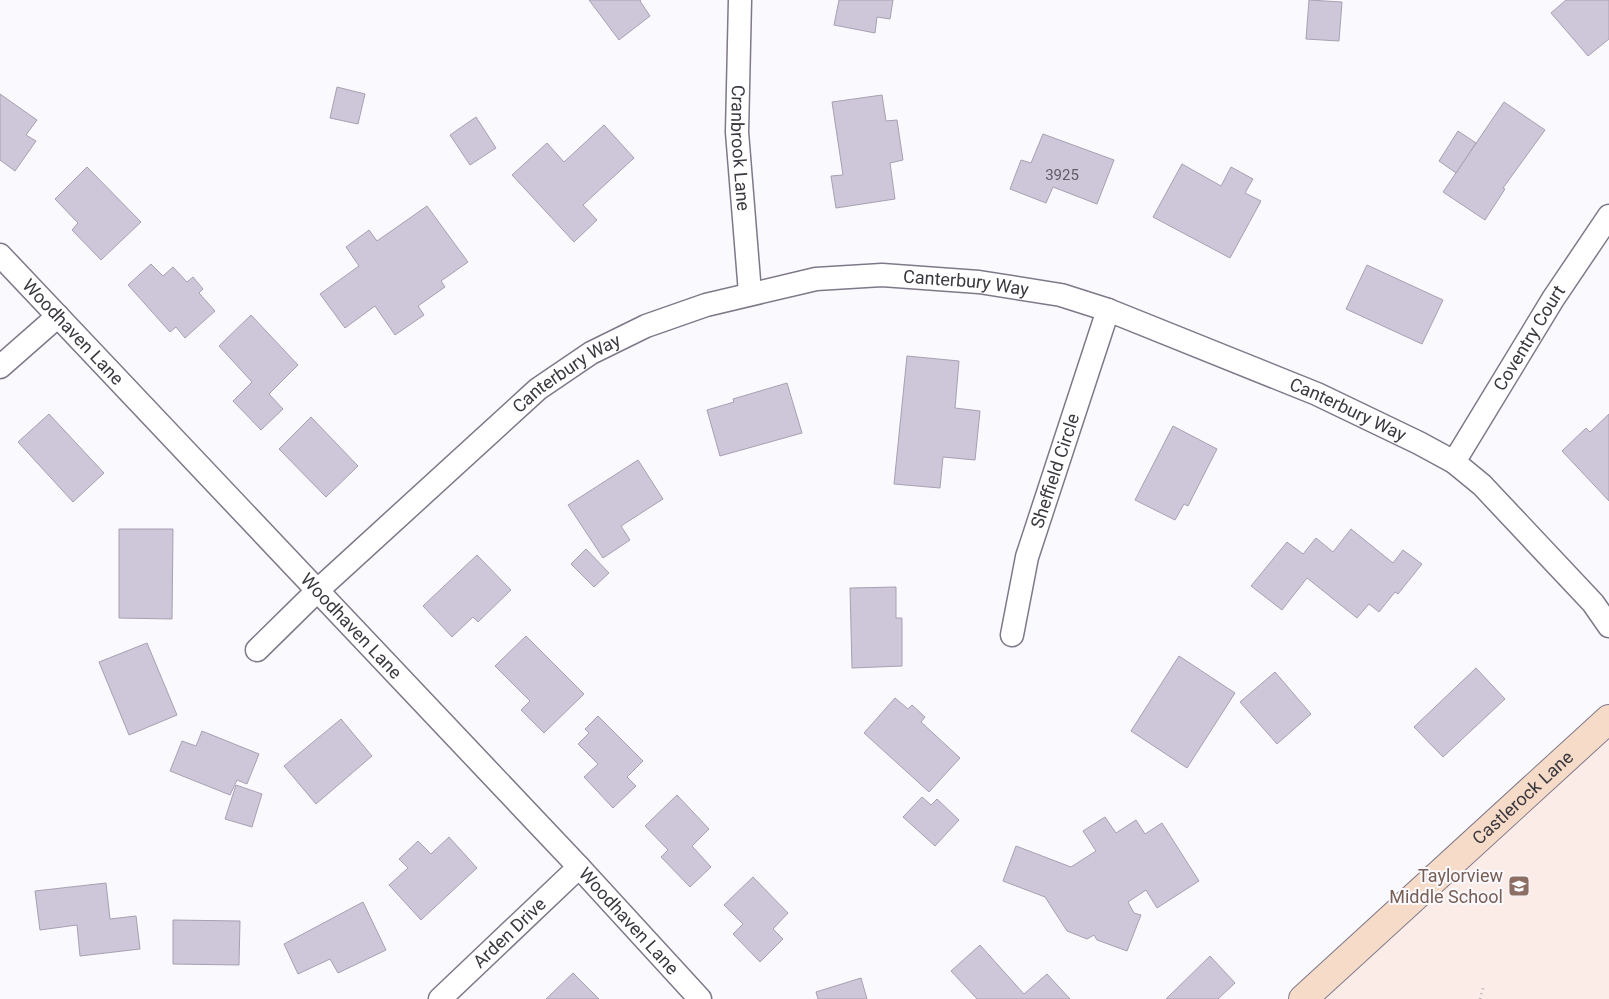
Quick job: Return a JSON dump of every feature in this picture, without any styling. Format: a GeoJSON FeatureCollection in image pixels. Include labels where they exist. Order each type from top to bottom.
{"type":"FeatureCollection","features":[{"type":"Feature","properties":{"kind":"street","name":"Cranbrook Lane"},"geometry":{"type":"LineString","coordinates":[[740,0],[737,132],[750,293]]}},
{"type":"Feature","properties":{"kind":"street","name":"Coventry Court"},"geometry":{"type":"LineString","coordinates":[[1454,462],[1553,300],[1609,216]]}},
{"type":"Feature","properties":{"kind":"street","name":"Woodhaven Lane"},"geometry":{"type":"LineString","coordinates":[[0,255],[579,867],[700,999]]}},
{"type":"Feature","properties":{"kind":"street","name":"Canterbury Way"},"geometry":{"type":"LineString","coordinates":[[257,650],[318,590],[538,389],[591,353],[646,326],[706,305],[750,293],[816,279],[882,275],[979,282],[1062,295],[1108,310],[1317,394],[1438,452],[1454,462],[1482,485],[1593,603],[1609,626]]}},
{"type":"Feature","properties":{"kind":"street","name":"Sheffield Circle"},"geometry":{"type":"LineString","coordinates":[[1012,635],[1027,556],[1108,310]]}},
{"type":"Feature","properties":{"kind":"street"},"geometry":{"type":"LineString","coordinates":[[0,367],[58,316]]}},
{"type":"Feature","properties":{"kind":"street","name":"Castlerock Lane"},"geometry":{"type":"LineString","coordinates":[[1303,999],[1609,720]]}},
{"type":"Feature","properties":{"kind":"street","name":"Arden Drive"},"geometry":{"type":"LineString","coordinates":[[440,999],[579,867]]}},
{"type":"Feature","properties":{"kind":"path"},"geometry":{"type":"LineString","coordinates":[[1480,999],[1484,985]]}},
{"type":"Feature","properties":{"kind":"shaded area","name":"Taylorview Middle School"},"geometry":{"type":"Polygon","coordinates":[[[1609,719],[1609,999],[1303,999],[1609,719]]]}},
{"type":"Feature","properties":{"kind":"building"},"geometry":{"type":"Polygon","coordinates":[[[589,0],[641,0],[650,16],[619,40],[589,0]]]}},
{"type":"Feature","properties":{"kind":"building"},"geometry":{"type":"Polygon","coordinates":[[[839,0],[893,0],[890,19],[877,17],[875,33],[834,25],[839,0]]]}},
{"type":"Feature","properties":{"kind":"building"},"geometry":{"type":"Polygon","coordinates":[[[1309,0],[1342,2],[1339,41],[1306,39],[1309,0]]]}},
{"type":"Feature","properties":{"kind":"building"},"geometry":{"type":"Polygon","coordinates":[[[1566,0],[1609,0],[1609,39],[1588,56],[1551,13],[1566,0]]]}},
{"type":"Feature","properties":{"kind":"building"},"geometry":{"type":"Polygon","coordinates":[[[337,87],[365,94],[358,124],[330,118],[337,87]]]}},
{"type":"Feature","properties":{"kind":"building"},"geometry":{"type":"Polygon","coordinates":[[[0,94],[37,120],[26,135],[36,141],[15,171],[0,160],[0,94]]]}},
{"type":"Feature","properties":{"kind":"building"},"geometry":{"type":"Polygon","coordinates":[[[882,95],[886,121],[897,120],[903,160],[890,163],[895,199],[836,208],[831,176],[843,175],[832,102],[882,95]]]}},
{"type":"Feature","properties":{"kind":"building"},"geometry":{"type":"Polygon","coordinates":[[[1504,102],[1545,130],[1503,188],[1505,189],[1485,220],[1443,192],[1504,102]]]}},
{"type":"Feature","properties":{"kind":"building"},"geometry":{"type":"Polygon","coordinates":[[[476,117],[496,148],[470,165],[450,135],[476,117]]]}},
{"type":"Feature","properties":{"kind":"building"},"geometry":{"type":"Polygon","coordinates":[[[604,125],[634,158],[583,205],[597,220],[574,242],[512,175],[547,143],[564,162],[604,125]]]}},
{"type":"Feature","properties":{"kind":"building"},"geometry":{"type":"Polygon","coordinates":[[[1458,131],[1476,143],[1456,173],[1439,161],[1458,131]]]}},
{"type":"Feature","properties":{"kind":"building"},"geometry":{"type":"Polygon","coordinates":[[[1043,134],[1114,160],[1097,204],[1053,187],[1046,203],[1010,189],[1021,160],[1031,163],[1043,134]]]}},
{"type":"Feature","properties":{"kind":"building"},"geometry":{"type":"Polygon","coordinates":[[[1182,164],[1221,186],[1231,167],[1253,179],[1245,193],[1261,201],[1230,258],[1153,217],[1182,164]]]}},
{"type":"Feature","properties":{"kind":"building"},"geometry":{"type":"Polygon","coordinates":[[[87,167],[141,222],[101,260],[72,230],[78,223],[55,199],[87,167]]]}},
{"type":"Feature","properties":{"kind":"building"},"geometry":{"type":"Polygon","coordinates":[[[427,206],[468,262],[441,281],[445,287],[418,306],[424,315],[395,335],[375,306],[345,328],[320,294],[359,266],[346,247],[369,230],[377,241],[427,206]]]}},
{"type":"Feature","properties":{"kind":"building"},"geometry":{"type":"Polygon","coordinates":[[[151,264],[163,276],[173,267],[187,282],[193,277],[203,289],[199,293],[215,311],[185,338],[176,327],[170,332],[128,285],[151,264]]]}},
{"type":"Feature","properties":{"kind":"building"},"geometry":{"type":"Polygon","coordinates":[[[1367,265],[1443,300],[1422,344],[1346,309],[1367,265]]]}},
{"type":"Feature","properties":{"kind":"building"},"geometry":{"type":"Polygon","coordinates":[[[251,315],[298,365],[269,394],[283,409],[261,430],[233,401],[252,382],[219,346],[251,315]]]}},
{"type":"Feature","properties":{"kind":"building"},"geometry":{"type":"Polygon","coordinates":[[[907,356],[959,361],[955,408],[980,411],[975,460],[943,457],[940,488],[894,484],[907,356]]]}},
{"type":"Feature","properties":{"kind":"building"},"geometry":{"type":"Polygon","coordinates":[[[787,383],[802,433],[720,456],[707,410],[734,402],[733,399],[787,383]]]}},
{"type":"Feature","properties":{"kind":"building"},"geometry":{"type":"Polygon","coordinates":[[[49,414],[104,473],[73,502],[18,442],[49,414]]]}},
{"type":"Feature","properties":{"kind":"building"},"geometry":{"type":"Polygon","coordinates":[[[1609,414],[1609,501],[1562,451],[1586,428],[1590,432],[1609,414]]]}},
{"type":"Feature","properties":{"kind":"building"},"geometry":{"type":"Polygon","coordinates":[[[311,417],[358,466],[326,497],[279,449],[311,417]]]}},
{"type":"Feature","properties":{"kind":"building"},"geometry":{"type":"Polygon","coordinates":[[[1173,426],[1217,449],[1188,506],[1184,504],[1175,520],[1135,500],[1173,426]]]}},
{"type":"Feature","properties":{"kind":"building"},"geometry":{"type":"Polygon","coordinates":[[[638,460],[663,499],[621,526],[630,540],[603,558],[568,505],[638,460]]]}},
{"type":"Feature","properties":{"kind":"building"},"geometry":{"type":"Polygon","coordinates":[[[119,529],[173,529],[172,619],[119,618],[119,529]]]}},
{"type":"Feature","properties":{"kind":"building"},"geometry":{"type":"Polygon","coordinates":[[[1351,529],[1393,563],[1403,550],[1422,564],[1398,594],[1395,592],[1379,612],[1369,604],[1357,618],[1307,578],[1282,610],[1251,586],[1287,542],[1303,554],[1316,538],[1333,552],[1351,529]]]}},
{"type":"Feature","properties":{"kind":"building"},"geometry":{"type":"Polygon","coordinates":[[[586,549],[609,573],[594,587],[571,564],[586,549]]]}},
{"type":"Feature","properties":{"kind":"building"},"geometry":{"type":"Polygon","coordinates":[[[477,555],[511,590],[478,622],[473,617],[452,637],[423,606],[477,555]]]}},
{"type":"Feature","properties":{"kind":"building"},"geometry":{"type":"Polygon","coordinates":[[[896,587],[896,618],[902,618],[902,666],[852,668],[850,588],[896,587]]]}},
{"type":"Feature","properties":{"kind":"building"},"geometry":{"type":"Polygon","coordinates":[[[526,636],[584,694],[544,733],[521,710],[530,701],[495,666],[526,636]]]}},
{"type":"Feature","properties":{"kind":"building"},"geometry":{"type":"Polygon","coordinates":[[[147,643],[177,715],[129,735],[99,662],[147,643]]]}},
{"type":"Feature","properties":{"kind":"building"},"geometry":{"type":"Polygon","coordinates":[[[1179,656],[1235,693],[1187,768],[1131,731],[1179,656]]]}},
{"type":"Feature","properties":{"kind":"building"},"geometry":{"type":"Polygon","coordinates":[[[1476,668],[1505,699],[1443,757],[1414,727],[1476,668]]]}},
{"type":"Feature","properties":{"kind":"building"},"geometry":{"type":"Polygon","coordinates":[[[1275,672],[1311,714],[1277,744],[1240,702],[1275,672]]]}},
{"type":"Feature","properties":{"kind":"building"},"geometry":{"type":"Polygon","coordinates":[[[895,698],[908,709],[912,705],[925,717],[921,722],[960,758],[929,792],[864,733],[895,698]]]}},
{"type":"Feature","properties":{"kind":"building"},"geometry":{"type":"Polygon","coordinates":[[[598,716],[643,761],[627,777],[636,786],[613,808],[584,777],[598,764],[578,744],[589,733],[585,729],[598,716]]]}},
{"type":"Feature","properties":{"kind":"building"},"geometry":{"type":"Polygon","coordinates":[[[341,719],[372,756],[316,804],[284,766],[341,719]]]}},
{"type":"Feature","properties":{"kind":"building"},"geometry":{"type":"Polygon","coordinates":[[[202,731],[259,754],[247,784],[237,780],[230,795],[170,771],[182,741],[196,746],[202,731]]]}},
{"type":"Feature","properties":{"kind":"building"},"geometry":{"type":"Polygon","coordinates":[[[236,785],[262,794],[252,827],[225,819],[236,785]]]}},
{"type":"Feature","properties":{"kind":"building"},"geometry":{"type":"Polygon","coordinates":[[[677,795],[709,829],[692,846],[711,867],[690,887],[661,857],[668,850],[645,826],[677,795]]]}},
{"type":"Feature","properties":{"kind":"building"},"geometry":{"type":"Polygon","coordinates":[[[922,797],[931,805],[937,799],[959,820],[935,846],[903,817],[922,797]]]}},
{"type":"Feature","properties":{"kind":"building"},"geometry":{"type":"Polygon","coordinates":[[[1105,817],[1116,833],[1136,820],[1145,834],[1162,823],[1199,881],[1157,908],[1146,890],[1128,902],[1134,913],[1141,915],[1127,951],[1097,940],[1094,935],[1087,939],[1067,931],[1045,897],[1003,881],[1016,846],[1071,867],[1096,851],[1083,831],[1105,817]]]}},
{"type":"Feature","properties":{"kind":"building"},"geometry":{"type":"Polygon","coordinates":[[[449,837],[477,868],[421,920],[389,885],[408,868],[399,859],[418,841],[431,854],[449,837]]]}},
{"type":"Feature","properties":{"kind":"building"},"geometry":{"type":"Polygon","coordinates":[[[753,877],[788,913],[773,929],[783,939],[760,962],[733,934],[743,924],[724,905],[753,877]]]}},
{"type":"Feature","properties":{"kind":"building"},"geometry":{"type":"Polygon","coordinates":[[[106,883],[110,919],[136,916],[140,949],[80,956],[77,925],[40,930],[35,891],[106,883]]]}},
{"type":"Feature","properties":{"kind":"building"},"geometry":{"type":"Polygon","coordinates":[[[363,902],[386,950],[338,973],[330,959],[298,974],[284,944],[363,902]]]}},
{"type":"Feature","properties":{"kind":"building"},"geometry":{"type":"Polygon","coordinates":[[[173,920],[240,921],[239,965],[173,964],[173,920]]]}},
{"type":"Feature","properties":{"kind":"building"},"geometry":{"type":"Polygon","coordinates":[[[980,945],[1024,994],[1047,974],[1070,999],[977,999],[951,971],[980,945]]]}},
{"type":"Feature","properties":{"kind":"building"},"geometry":{"type":"Polygon","coordinates":[[[1210,956],[1235,983],[1218,999],[1166,999],[1210,956]]]}},
{"type":"Feature","properties":{"kind":"building"},"geometry":{"type":"Polygon","coordinates":[[[573,973],[599,999],[546,999],[573,973]]]}},
{"type":"Feature","properties":{"kind":"building"},"geometry":{"type":"Polygon","coordinates":[[[861,978],[867,999],[818,999],[816,992],[861,978]]]}},
{"type":"Feature","properties":{"kind":"place","name":"Taylorview Middle School"},"geometry":{"type":"Point","coordinates":[1519,886]}}]}
